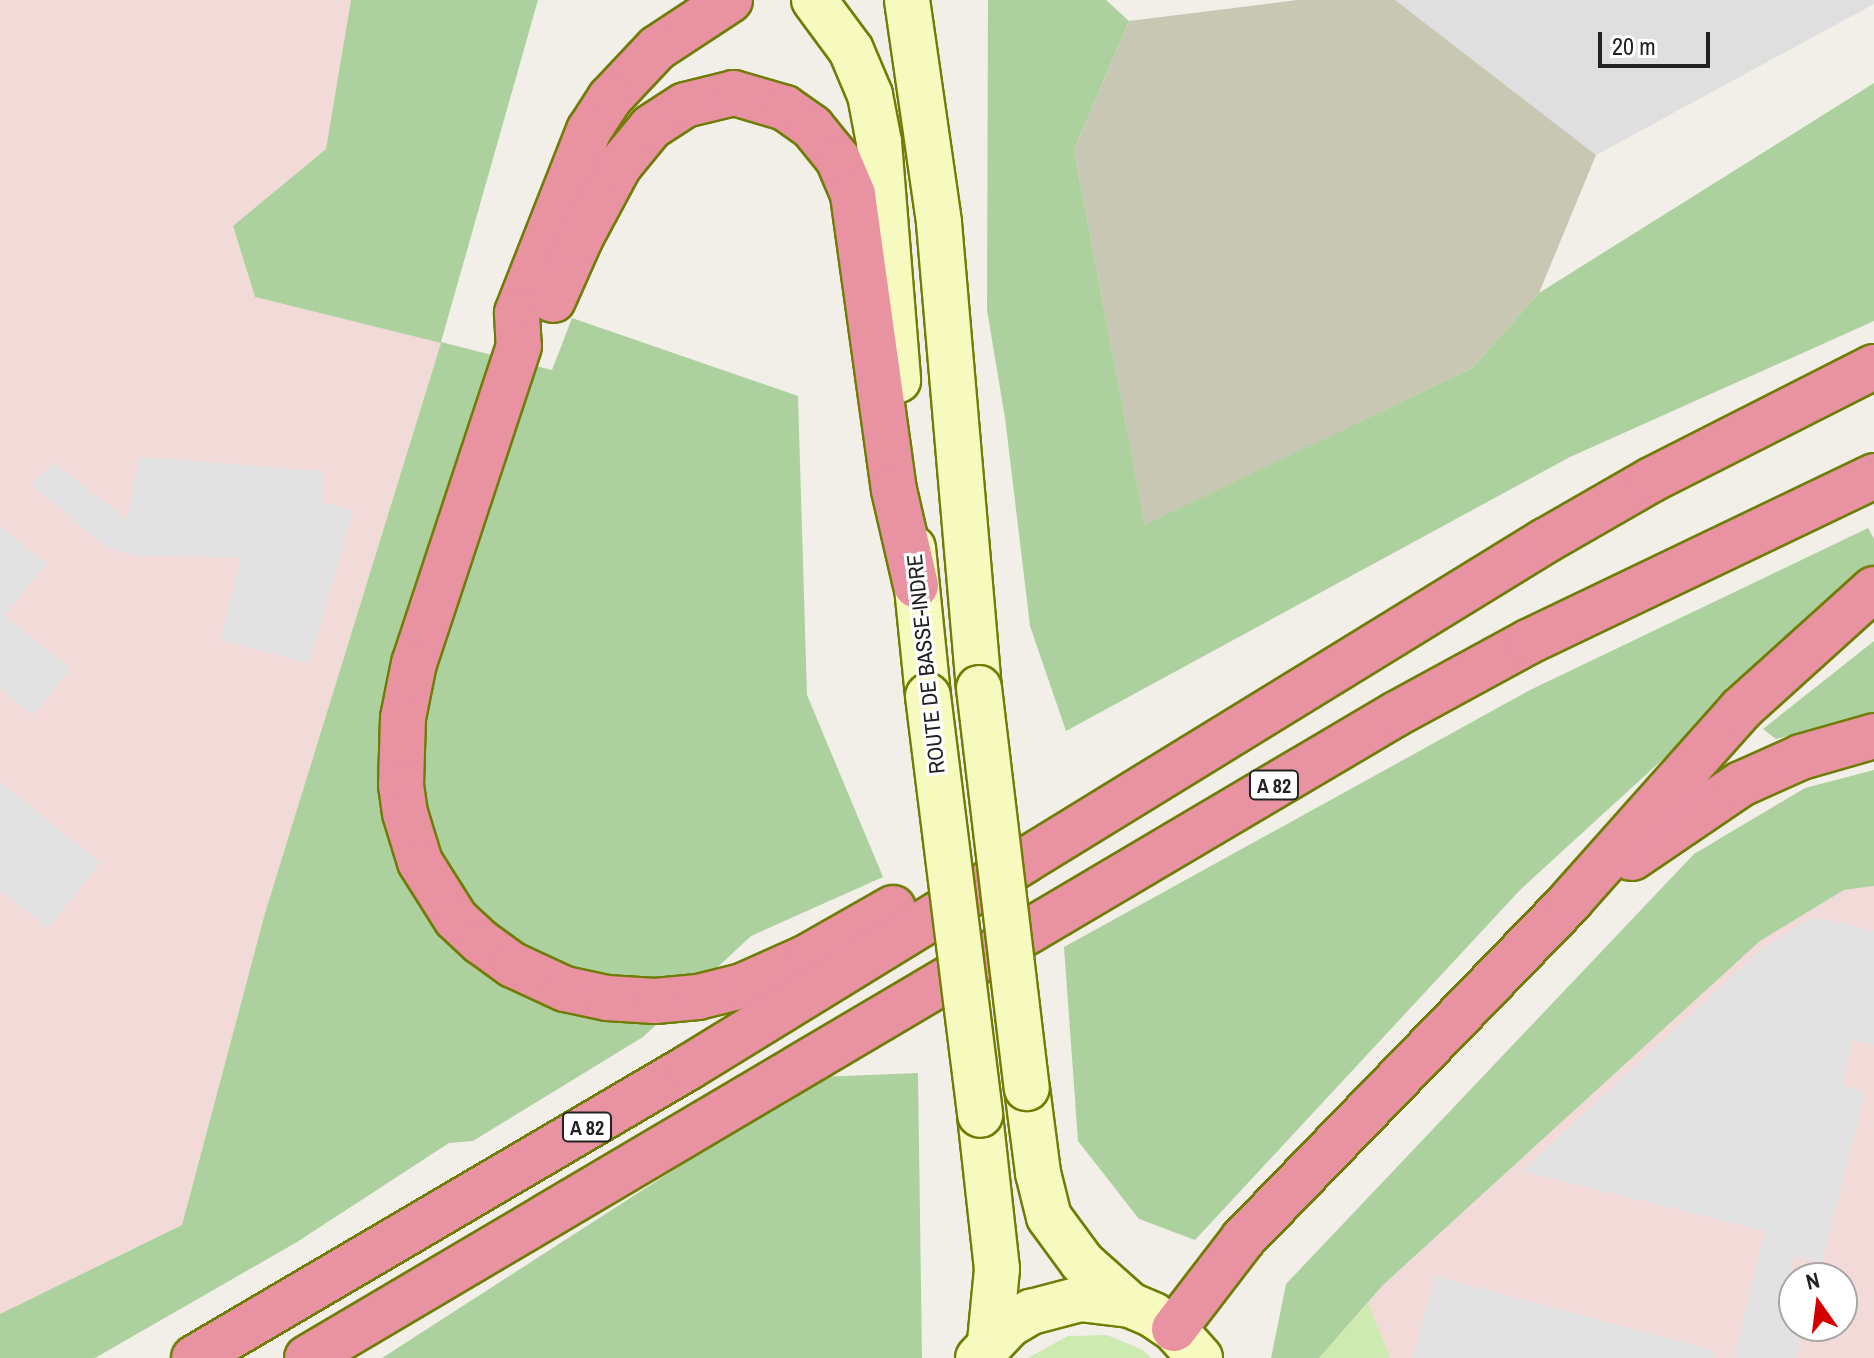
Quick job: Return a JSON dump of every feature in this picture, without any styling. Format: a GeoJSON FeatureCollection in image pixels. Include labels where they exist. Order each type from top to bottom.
{"type":"FeatureCollection","features":[{"type":"Feature","properties":{"kind":"highway"},"geometry":{"type":"LineString","coordinates":[[730,0],[657,48],[610,98],[589,130],[517,313],[519,346],[430,610],[403,718],[401,785],[405,813],[420,862],[456,919],[513,965],[565,989],[655,1001],[698,997],[742,986],[807,957],[910,899],[977,890]]}},
{"type":"Feature","properties":{"kind":"highway"},"geometry":{"type":"LineString","coordinates":[[519,346],[543,323],[580,239],[619,166],[651,127],[685,105],[734,93],[785,108],[812,127],[838,159],[853,195],[894,490],[916,585]]}},
{"type":"Feature","properties":{"kind":"highway","name":"A 82"},"geometry":{"type":"LineString","coordinates":[[194,1358],[689,1067],[1532,548],[1664,473],[1874,367]]}},
{"type":"Feature","properties":{"kind":"highway","name":"A 82"},"geometry":{"type":"LineString","coordinates":[[307,1358],[1396,714],[1528,642],[1874,476]]}},
{"type":"Feature","properties":{"kind":"highway"},"geometry":{"type":"LineString","coordinates":[[1187,1343],[1243,1239],[1571,900],[1741,709],[1874,589]]}},
{"type":"Feature","properties":{"kind":"highway"},"geometry":{"type":"LineString","coordinates":[[1571,900],[1741,784],[1801,757],[1874,736]]}},
{"type":"Feature","properties":{"kind":"main road","name":"ROUTE DE BASSE-INDRE"},"geometry":{"type":"LineString","coordinates":[[814,0],[851,50],[870,95],[879,142],[916,585],[997,1269],[984,1350]]}},
{"type":"Feature","properties":{"kind":"main road"},"geometry":{"type":"LineString","coordinates":[[907,0],[939,223],[979,688],[1038,1173],[1049,1217],[1082,1262],[1130,1305],[1187,1343]]}},
{"type":"Feature","properties":{"kind":"main road"},"geometry":{"type":"LineString","coordinates":[[984,1350],[1009,1325],[1054,1303],[1093,1299],[1130,1305]]}},
{"type":"Feature","properties":{"kind":"shaded area"},"geometry":{"type":"Polygon","coordinates":[[[0,0],[351,0],[326,149],[233,227],[255,297],[441,343],[265,913],[182,1225],[0,1314],[0,0]]]}},
{"type":"Feature","properties":{"kind":"shaded area"},"geometry":{"type":"Polygon","coordinates":[[[1297,0],[1395,0],[1596,155],[1539,293],[1472,368],[1145,526],[1074,150],[1129,21],[1297,0]]]}},
{"type":"Feature","properties":{"kind":"shaded area"},"geometry":{"type":"Polygon","coordinates":[[[1395,0],[1874,0],[1874,4],[1596,155],[1395,0]]]}},
{"type":"Feature","properties":{"kind":"shaded area"},"geometry":{"type":"Polygon","coordinates":[[[139,457],[323,471],[322,502],[353,511],[309,663],[220,640],[241,557],[138,556],[109,549],[31,484],[53,463],[127,519],[139,457]]]}},
{"type":"Feature","properties":{"kind":"shaded area"},"geometry":{"type":"Polygon","coordinates":[[[0,526],[47,564],[5,615],[71,669],[32,716],[0,689],[0,526]]]}},
{"type":"Feature","properties":{"kind":"shaded area"},"geometry":{"type":"Polygon","coordinates":[[[0,781],[100,863],[48,928],[0,891],[0,781]]]}},
{"type":"Feature","properties":{"kind":"shaded area"},"geometry":{"type":"Polygon","coordinates":[[[1874,886],[1874,1358],[1319,1358],[1383,1285],[1760,941],[1844,890],[1874,886]]]}},
{"type":"Feature","properties":{"kind":"shaded area"},"geometry":{"type":"Polygon","coordinates":[[[1822,918],[1874,931],[1874,1045],[1853,1040],[1842,1085],[1865,1092],[1822,1262],[1794,1256],[1792,1262],[1778,1262],[1778,1342],[1800,1342],[1796,1358],[1734,1358],[1765,1231],[1522,1171],[1761,949],[1808,920],[1822,918]]]}},
{"type":"Feature","properties":{"kind":"shaded area"},"geometry":{"type":"Polygon","coordinates":[[[1435,1276],[1715,1351],[1713,1358],[1413,1358],[1435,1276]]]}},
{"type":"Feature","properties":{"kind":"green space"},"geometry":{"type":"Polygon","coordinates":[[[351,0],[538,0],[441,342],[552,370],[572,318],[798,396],[807,695],[883,877],[751,936],[643,1037],[473,1141],[449,1143],[297,1242],[95,1358],[0,1358],[0,1314],[182,1225],[265,913],[441,343],[255,297],[233,226],[326,149],[351,0]]]}},
{"type":"Feature","properties":{"kind":"green space"},"geometry":{"type":"Polygon","coordinates":[[[988,0],[1106,0],[1129,21],[1074,150],[1145,525],[1472,368],[1539,293],[1874,83],[1874,321],[1570,457],[1066,731],[1030,626],[1005,418],[987,310],[988,0]]]}},
{"type":"Feature","properties":{"kind":"green space"},"geometry":{"type":"Polygon","coordinates":[[[1868,528],[1874,539],[1874,566],[1521,889],[1195,1240],[1139,1219],[1078,1141],[1064,947],[1530,690],[1868,528]]]}},
{"type":"Feature","properties":{"kind":"green space"},"geometry":{"type":"Polygon","coordinates":[[[1874,641],[1874,715],[1776,739],[1763,729],[1874,641]]]}},
{"type":"Feature","properties":{"kind":"green space"},"geometry":{"type":"Polygon","coordinates":[[[1874,770],[1874,886],[1844,890],[1760,941],[1383,1285],[1319,1358],[1271,1358],[1286,1284],[1694,854],[1805,788],[1874,770]]]}},
{"type":"Feature","properties":{"kind":"green space"},"geometry":{"type":"Polygon","coordinates":[[[918,1073],[922,1358],[382,1358],[818,1077],[918,1073]]]}},
{"type":"Feature","properties":{"kind":"green space"},"geometry":{"type":"Polygon","coordinates":[[[1368,1303],[1390,1358],[1319,1358],[1368,1303]]]}},
{"type":"Feature","properties":{"kind":"green space"},"geometry":{"type":"Polygon","coordinates":[[[1107,1335],[1143,1350],[1151,1358],[1028,1358],[1068,1336],[1107,1335]]]}}]}
